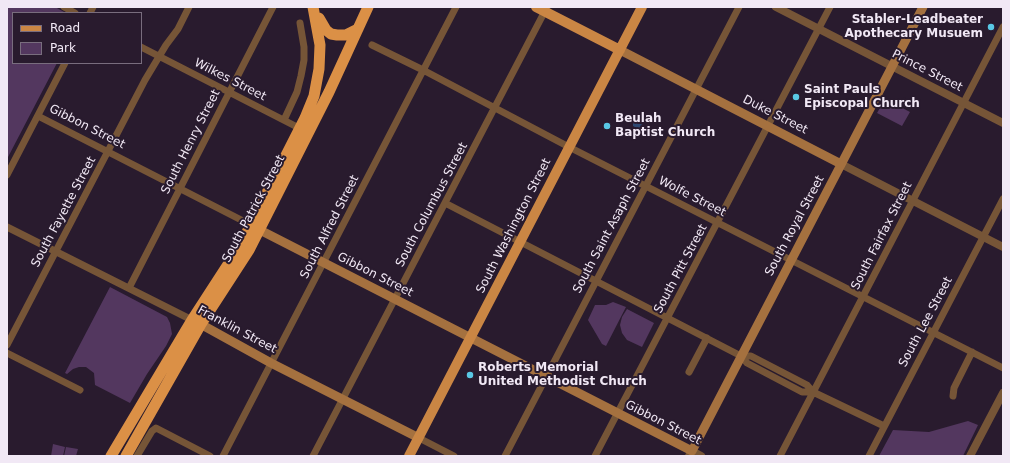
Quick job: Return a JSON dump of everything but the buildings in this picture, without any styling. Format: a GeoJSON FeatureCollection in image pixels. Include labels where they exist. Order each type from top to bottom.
{"type":"FeatureCollection","features":[{"type":"Feature","properties":{"kind":"highway"},"geometry":{"type":"LineString","coordinates":[[314,7],[322,25],[331,34],[337,36],[346,35],[358,29]]}},
{"type":"Feature","properties":{"kind":"highway","name":"South Patrick Street"},"geometry":{"type":"LineString","coordinates":[[304,131],[314,96],[319,69],[320,45],[314,7]]}},
{"type":"Feature","properties":{"kind":"highway","name":"South Patrick Street"},"geometry":{"type":"LineString","coordinates":[[126,456],[224,271],[255,227],[368,7]]}},
{"type":"Feature","properties":{"kind":"highway","name":"South Patrick Street"},"geometry":{"type":"LineString","coordinates":[[111,456],[197,322]]}},
{"type":"Feature","properties":{"kind":"main road","name":"South Washington Street"},"geometry":{"type":"LineString","coordinates":[[409,456],[642,7]]}},
{"type":"Feature","properties":{"kind":"main road","name":"South Royal Street"},"geometry":{"type":"LineString","coordinates":[[690,454],[923,7]]}},
{"type":"Feature","properties":{"kind":"main road","name":"Duke Street"},"geometry":{"type":"LineString","coordinates":[[543,9],[696,90],[841,164]]}},
{"type":"Feature","properties":{"kind":"main road","name":"Gibbon Street"},"geometry":{"type":"LineString","coordinates":[[255,227],[617,414],[690,454]]}},
{"type":"Feature","properties":{"kind":"main road","name":"Franklin Street"},"geometry":{"type":"LineString","coordinates":[[197,322],[271,363],[419,438]]}},
{"type":"Feature","properties":{"kind":"street"},"geometry":{"type":"LineString","coordinates":[[64,7],[73,12]]}},
{"type":"Feature","properties":{"kind":"street","name":"South Fayette Street"},"geometry":{"type":"LineString","coordinates":[[7,345],[159,56],[178,29],[189,7]]}},
{"type":"Feature","properties":{"kind":"street","name":"South Henry Street"},"geometry":{"type":"LineString","coordinates":[[129,288],[273,7]]}},
{"type":"Feature","properties":{"kind":"street","name":"South Alfred Street"},"geometry":{"type":"LineString","coordinates":[[223,456],[456,7]]}},
{"type":"Feature","properties":{"kind":"street","name":"South Saint Asaph Street"},"geometry":{"type":"LineString","coordinates":[[505,456],[739,7]]}},
{"type":"Feature","properties":{"kind":"street","name":"Prince Street"},"geometry":{"type":"LineString","coordinates":[[776,7],[1003,123]]}},
{"type":"Feature","properties":{"kind":"street","name":"South Pitt Street"},"geometry":{"type":"LineString","coordinates":[[595,456],[830,7]]}},
{"type":"Feature","properties":{"kind":"street","name":"South Columbus Street"},"geometry":{"type":"LineString","coordinates":[[313,456],[495,107],[543,9]]}},
{"type":"Feature","properties":{"kind":"street"},"geometry":{"type":"LineString","coordinates":[[284,120],[297,92],[304,60],[304,47],[300,23]]}},
{"type":"Feature","properties":{"kind":"street","name":"South Fairfax Street"},"geometry":{"type":"LineString","coordinates":[[780,456],[1003,27]]}},
{"type":"Feature","properties":{"kind":"street","name":"Wolfe Street"},"geometry":{"type":"LineString","coordinates":[[372,46],[423,70],[569,147],[1003,368]]}},
{"type":"Feature","properties":{"kind":"street","name":"Wilkes Street"},"geometry":{"type":"LineString","coordinates":[[142,48],[304,131]]}},
{"type":"Feature","properties":{"kind":"street"},"geometry":{"type":"LineString","coordinates":[[7,175],[64,64]]}},
{"type":"Feature","properties":{"kind":"street","name":"Gibbon Street"},"geometry":{"type":"LineString","coordinates":[[38,116],[255,227]]}},
{"type":"Feature","properties":{"kind":"street","name":"Duke Street"},"geometry":{"type":"LineString","coordinates":[[841,164],[1003,247]]}},
{"type":"Feature","properties":{"kind":"street","name":"South Lee Street"},"geometry":{"type":"LineString","coordinates":[[869,456],[1003,199]]}},
{"type":"Feature","properties":{"kind":"street"},"geometry":{"type":"LineString","coordinates":[[445,203],[741,356],[747,363],[796,389],[802,392],[813,392],[884,426]]}},
{"type":"Feature","properties":{"kind":"street","name":"Franklin Street"},"geometry":{"type":"LineString","coordinates":[[7,227],[197,322]]}},
{"type":"Feature","properties":{"kind":"street"},"geometry":{"type":"LineString","coordinates":[[689,372],[707,338]]}},
{"type":"Feature","properties":{"kind":"street"},"geometry":{"type":"LineString","coordinates":[[7,352],[80,390]]}},
{"type":"Feature","properties":{"kind":"street"},"geometry":{"type":"LineString","coordinates":[[953,396],[954,388],[972,352]]}},
{"type":"Feature","properties":{"kind":"street"},"geometry":{"type":"LineString","coordinates":[[970,456],[1003,394]]}},
{"type":"Feature","properties":{"kind":"street"},"geometry":{"type":"LineString","coordinates":[[137,456],[152,431],[156,428],[210,456]]}},
{"type":"Feature","properties":{"kind":"street","name":"Franklin Street"},"geometry":{"type":"LineString","coordinates":[[419,438],[454,456]]}},
{"type":"Feature","properties":{"kind":"street","name":"Gibbon Street"},"geometry":{"type":"LineString","coordinates":[[690,454],[701,456]]}},
{"type":"Feature","properties":{"kind":"green space"},"geometry":{"type":"Polygon","coordinates":[[[7,7],[55,7],[64,12],[12,12],[12,64],[56,64],[7,159],[7,7]]]}},
{"type":"Feature","properties":{"kind":"green space"},"geometry":{"type":"Polygon","coordinates":[[[885,99],[910,112],[902,126],[877,113],[885,99]]]}},
{"type":"Feature","properties":{"kind":"green space"},"geometry":{"type":"Polygon","coordinates":[[[110,287],[167,317],[172,334],[130,403],[95,385],[94,373],[86,367],[79,367],[73,369],[67,374],[65,373],[110,287]]]}},
{"type":"Feature","properties":{"kind":"green space"},"geometry":{"type":"Polygon","coordinates":[[[613,302],[626,307],[606,346],[602,344],[588,320],[595,305],[606,305],[613,302]]]}},
{"type":"Feature","properties":{"kind":"green space"},"geometry":{"type":"Polygon","coordinates":[[[627,309],[654,323],[642,347],[627,340],[622,333],[620,325],[622,317],[627,309]]]}},
{"type":"Feature","properties":{"kind":"green space"},"geometry":{"type":"Polygon","coordinates":[[[968,421],[978,425],[963,456],[879,456],[893,430],[929,432],[968,421]]]}},
{"type":"Feature","properties":{"kind":"green space"},"geometry":{"type":"Polygon","coordinates":[[[53,444],[65,447],[63,456],[51,456],[53,444]]]}},
{"type":"Feature","properties":{"kind":"green space"},"geometry":{"type":"Polygon","coordinates":[[[66,447],[78,449],[76,456],[64,456],[66,447]]]}},
{"type":"Feature","properties":{"kind":"water"},"geometry":{"type":"Polygon","coordinates":[[[636,122],[645,126],[644,131],[633,126],[633,123],[636,122]]]}},
{"type":"Feature","properties":{"kind":"place","name":"Stabler-Leadbeater Apothecary Musuem"},"geometry":{"type":"Point","coordinates":[991,27]}},
{"type":"Feature","properties":{"kind":"place","name":"Saint Pauls Episcopal Church"},"geometry":{"type":"Point","coordinates":[796,97]}},
{"type":"Feature","properties":{"kind":"place","name":"Beulah Baptist Church"},"geometry":{"type":"Point","coordinates":[607,126]}},
{"type":"Feature","properties":{"kind":"place","name":"Roberts Memorial United Methodist Church"},"geometry":{"type":"Point","coordinates":[470,375]}}]}
